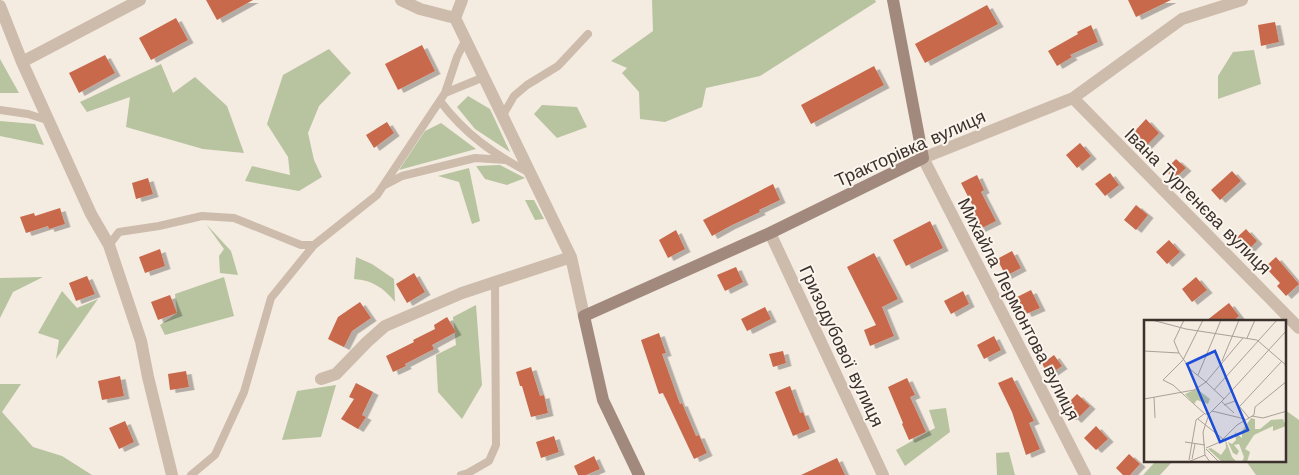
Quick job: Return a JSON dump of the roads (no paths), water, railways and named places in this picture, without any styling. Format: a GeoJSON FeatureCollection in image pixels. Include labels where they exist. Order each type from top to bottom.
{"type":"FeatureCollection","features":[{"type":"Feature","properties":{"kind":"main road"},"geometry":{"type":"LineString","coordinates":[[893,0],[923,158]]}},
{"type":"Feature","properties":{"kind":"main road","name":"Тракторівка вулиця"},"geometry":{"type":"LineString","coordinates":[[584,316],[770,233],[923,158]]}},
{"type":"Feature","properties":{"kind":"main road"},"geometry":{"type":"LineString","coordinates":[[584,316],[604,400],[639,475]]}},
{"type":"Feature","properties":{"kind":"street"},"geometry":{"type":"LineString","coordinates":[[22,62],[140,0]]}},
{"type":"Feature","properties":{"kind":"street"},"geometry":{"type":"LineString","coordinates":[[401,0],[420,9],[455,18],[572,257],[584,316]]}},
{"type":"Feature","properties":{"kind":"street"},"geometry":{"type":"LineString","coordinates":[[455,18],[462,0]]}},
{"type":"Feature","properties":{"kind":"street","name":"Тракторівка вулиця"},"geometry":{"type":"LineString","coordinates":[[923,158],[1073,98],[1182,19],[1242,0]]}},
{"type":"Feature","properties":{"kind":"street"},"geometry":{"type":"LineString","coordinates":[[0,6],[22,62],[91,214],[109,245],[141,341],[172,475]]}},
{"type":"Feature","properties":{"kind":"street","name":"Івана Тургенєва вулиця"},"geometry":{"type":"LineString","coordinates":[[1073,98],[1299,328]]}},
{"type":"Feature","properties":{"kind":"street","name":"Михайла Лермонтова вулиця"},"geometry":{"type":"LineString","coordinates":[[923,158],[1085,475]]}},
{"type":"Feature","properties":{"kind":"street","name":"Гризодубової вулиця"},"geometry":{"type":"LineString","coordinates":[[770,233],[883,475]]}},
{"type":"Feature","properties":{"kind":"street"},"geometry":{"type":"LineString","coordinates":[[321,380],[336,374],[385,326],[462,293],[572,257]]}},
{"type":"Feature","properties":{"kind":"lane"},"geometry":{"type":"LineString","coordinates":[[503,115],[514,96],[527,85],[558,66],[588,34]]}},
{"type":"Feature","properties":{"kind":"lane"},"geometry":{"type":"LineString","coordinates":[[191,475],[216,455],[244,392],[272,298],[314,246],[377,195],[445,93],[457,57],[466,39]]}},
{"type":"Feature","properties":{"kind":"lane"},"geometry":{"type":"LineString","coordinates":[[445,93],[484,77]]}},
{"type":"Feature","properties":{"kind":"lane"},"geometry":{"type":"LineString","coordinates":[[440,101],[454,119],[482,144],[532,174]]}},
{"type":"Feature","properties":{"kind":"lane"},"geometry":{"type":"LineString","coordinates":[[0,110],[28,114],[50,121]]}},
{"type":"Feature","properties":{"kind":"lane"},"geometry":{"type":"LineString","coordinates":[[384,185],[402,176],[475,158],[506,160]]}},
{"type":"Feature","properties":{"kind":"lane"},"geometry":{"type":"LineString","coordinates":[[109,245],[119,232],[159,226],[202,216],[234,218],[301,244],[314,246]]}},
{"type":"Feature","properties":{"kind":"lane"},"geometry":{"type":"LineString","coordinates":[[461,475],[489,461],[496,445],[495,283]]}}]}
